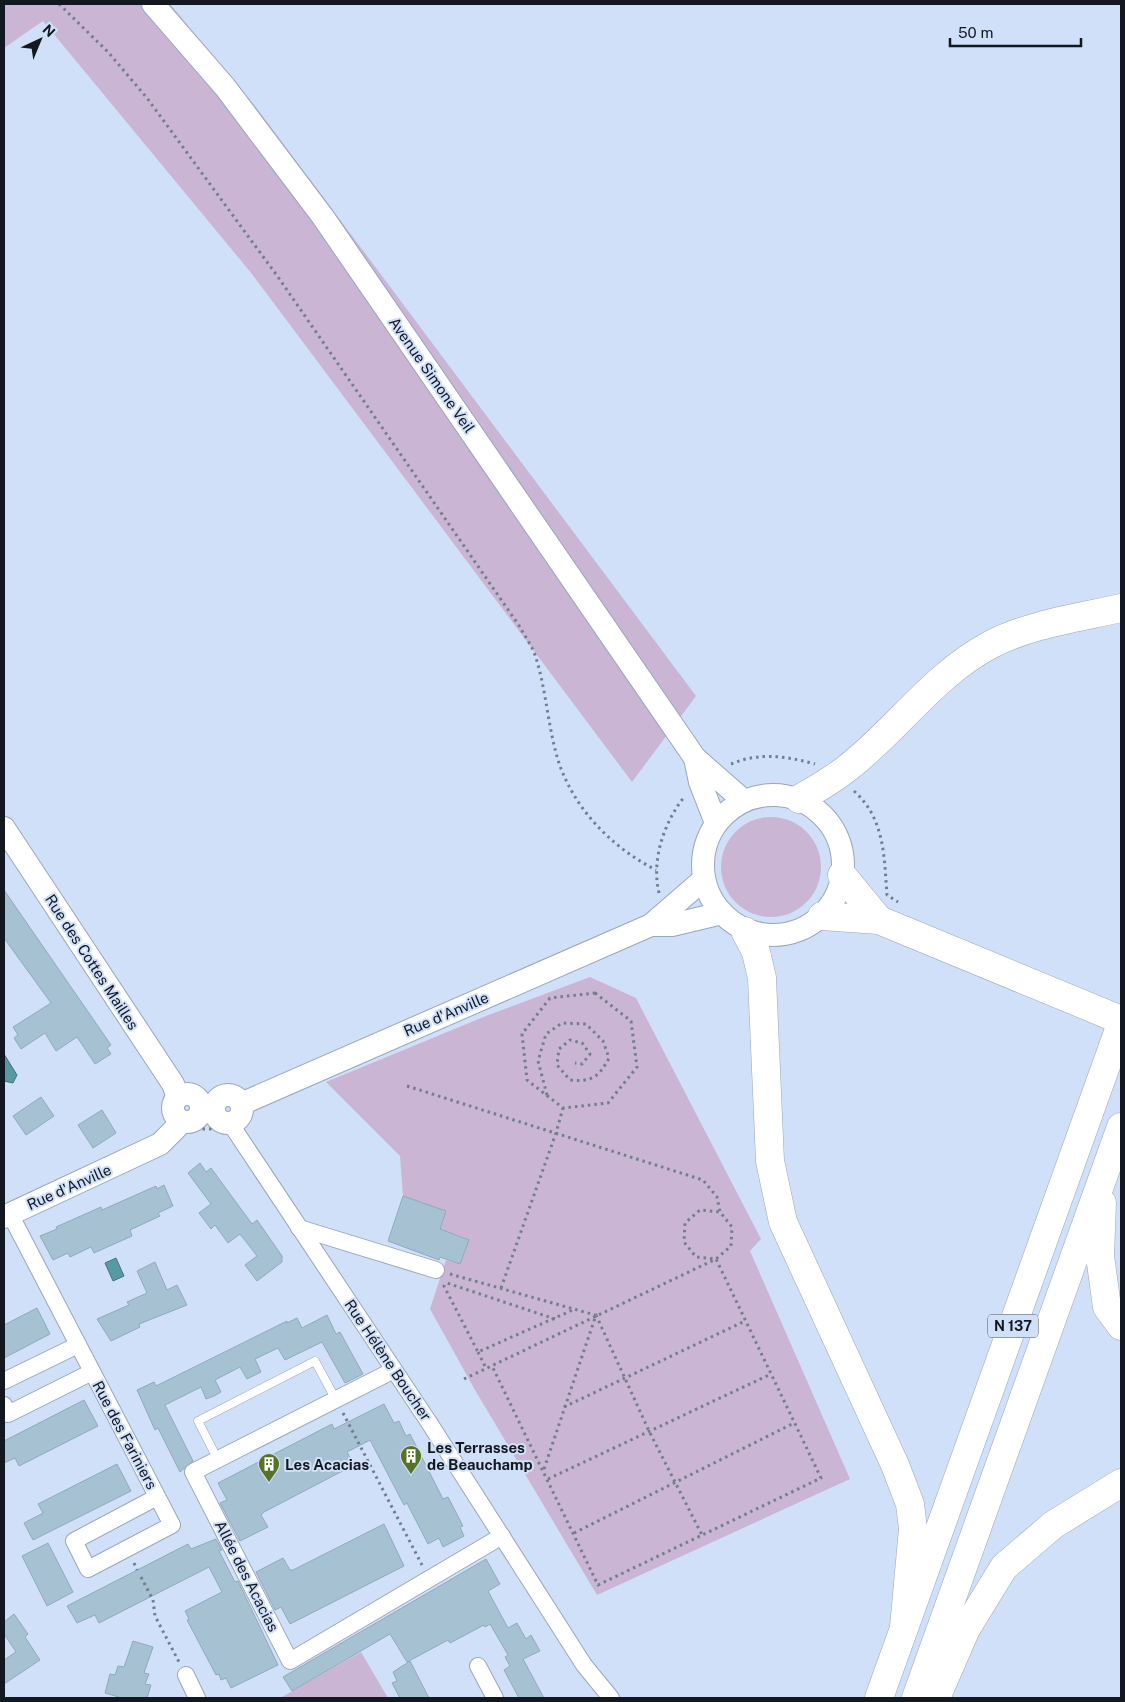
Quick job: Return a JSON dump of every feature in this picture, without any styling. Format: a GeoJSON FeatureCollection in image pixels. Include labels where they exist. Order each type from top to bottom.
{"type":"FeatureCollection","features":[{"type":"Feature","properties":{"kind":"highway"},"geometry":{"type":"LineString","coordinates":[[799,799],[824,785],[851,765],[933,685],[990,645],[1020,632],[1121,608]]}},
{"type":"Feature","properties":{"kind":"highway"},"geometry":{"type":"LineString","coordinates":[[842,875],[880,920]]}},
{"type":"Feature","properties":{"kind":"highway"},"geometry":{"type":"LineString","coordinates":[[822,916],[880,920],[1121,1020]]}},
{"type":"Feature","properties":{"kind":"highway"},"geometry":{"type":"LineString","coordinates":[[745,931],[756,952],[762,978],[770,1161],[783,1222],[895,1465],[910,1504],[914,1529],[904,1627]]}},
{"type":"Feature","properties":{"kind":"highway","name":"N 137"},"geometry":{"type":"LineString","coordinates":[[878,1698],[1121,1024]]}},
{"type":"Feature","properties":{"kind":"highway","name":"N 137"},"geometry":{"type":"LineString","coordinates":[[916,1698],[1121,1127]]}},
{"type":"Feature","properties":{"kind":"highway"},"geometry":{"type":"LineString","coordinates":[[1103,1178],[1100,1256],[1107,1307],[1121,1326]]}},
{"type":"Feature","properties":{"kind":"highway"},"geometry":{"type":"LineString","coordinates":[[936,1698],[966,1629],[1004,1567],[1053,1526],[1121,1482]]}},
{"type":"Feature","properties":{"kind":"main road","name":"Avenue Simone Veil"},"geometry":{"type":"LineString","coordinates":[[153,4],[225,86],[323,217],[695,758],[744,801]]}},
{"type":"Feature","properties":{"kind":"main road","name":"Avenue Simone Veil"},"geometry":{"type":"LineString","coordinates":[[695,758],[700,782],[716,823]]}},
{"type":"Feature","properties":{"kind":"main road"},"geometry":{"type":"LineString","coordinates":[[768,795],[799,799],[820,813],[836,833],[842,850],[842,875],[836,897],[822,916],[806,927],[788,934],[768,935],[745,931],[722,913],[711,898],[704,879],[703,860],[708,839],[716,823],[730,810],[744,801],[768,795]]}},
{"type":"Feature","properties":{"kind":"main road","name":"Rue des Cottes Mailles"},"geometry":{"type":"LineString","coordinates":[[4,828],[173,1084],[207,1114]]}},
{"type":"Feature","properties":{"kind":"main road","name":"Rue d'Anville"},"geometry":{"type":"LineString","coordinates":[[7,1216],[160,1144],[207,1114],[651,925],[704,879]]}},
{"type":"Feature","properties":{"kind":"main road","name":"Rue d'Anville"},"geometry":{"type":"LineString","coordinates":[[651,925],[672,925],[722,913]]}},
{"type":"Feature","properties":{"kind":"street","name":"Rue Hélène Boucher"},"geometry":{"type":"LineString","coordinates":[[207,1114],[299,1228],[394,1370],[584,1664],[611,1698]]}},
{"type":"Feature","properties":{"kind":"street","name":"Rue des Fariniers"},"geometry":{"type":"LineString","coordinates":[[7,1216],[78,1345],[158,1497],[172,1525],[88,1569],[74,1541],[158,1497]]}},
{"type":"Feature","properties":{"kind":"street"},"geometry":{"type":"LineString","coordinates":[[299,1228],[436,1270]]}},
{"type":"Feature","properties":{"kind":"street"},"geometry":{"type":"LineString","coordinates":[[4,1381],[78,1345]]}},
{"type":"Feature","properties":{"kind":"street","name":"Allée des Acacias"},"geometry":{"type":"LineString","coordinates":[[394,1370],[193,1472],[290,1661],[502,1536]]}},
{"type":"Feature","properties":{"kind":"street","name":"Rue des Fariniers"},"geometry":{"type":"LineString","coordinates":[[4,1405],[8,1414],[92,1372]]}},
{"type":"Feature","properties":{"kind":"street"},"geometry":{"type":"LineString","coordinates":[[478,1666],[494,1698]]}},
{"type":"Feature","properties":{"kind":"street"},"geometry":{"type":"LineString","coordinates":[[186,1675],[197,1698]]}},
{"type":"Feature","properties":{"kind":"lane"},"geometry":{"type":"LineString","coordinates":[[218,1460],[198,1421],[315,1361],[336,1400]]}},
{"type":"Feature","properties":{"kind":"path"},"geometry":{"type":"LineString","coordinates":[[59,4],[108,52],[153,106],[278,277],[520,627],[536,656],[560,766],[580,806],[608,838],[632,858],[656,870]]}},
{"type":"Feature","properties":{"kind":"path"},"geometry":{"type":"LineString","coordinates":[[595,993],[631,1021],[637,1067],[608,1103],[563,1108],[527,1080],[522,1034],[550,998],[595,993]]}},
{"type":"Feature","properties":{"kind":"path"},"geometry":{"type":"LineString","coordinates":[[547,1096],[538,1061],[546,1034],[562,1023],[586,1024],[603,1041],[609,1058],[600,1073],[584,1082],[570,1080],[557,1065],[559,1049],[570,1040],[582,1043],[590,1054],[582,1064],[575,1063]]}},
{"type":"Feature","properties":{"kind":"path"},"geometry":{"type":"LineString","coordinates":[[407,1086],[703,1180],[717,1197],[720,1212],[732,1227],[731,1246],[716,1259],[464,1379]]}},
{"type":"Feature","properties":{"kind":"path"},"geometry":{"type":"LineString","coordinates":[[501,1288],[556,1133],[563,1108]]}},
{"type":"Feature","properties":{"kind":"path"},"geometry":{"type":"LineString","coordinates":[[207,1114],[198,1128],[182,1139],[207,1114]]}},
{"type":"Feature","properties":{"kind":"path"},"geometry":{"type":"LineString","coordinates":[[716,1259],[696,1257],[684,1242],[684,1232],[685,1223],[700,1210],[720,1212]]}},
{"type":"Feature","properties":{"kind":"path"},"geometry":{"type":"LineString","coordinates":[[492,1366],[598,1585],[821,1478],[716,1259]]}},
{"type":"Feature","properties":{"kind":"path"},"geometry":{"type":"LineString","coordinates":[[436,1270],[596,1315],[650,1431],[702,1535]]}},
{"type":"Feature","properties":{"kind":"path"},"geometry":{"type":"LineString","coordinates":[[486,1368],[444,1286],[447,1283],[555,1319]]}},
{"type":"Feature","properties":{"kind":"path"},"geometry":{"type":"LineString","coordinates":[[478,1352],[574,1309]]}},
{"type":"Feature","properties":{"kind":"path"},"geometry":{"type":"LineString","coordinates":[[544,1470],[596,1315]]}},
{"type":"Feature","properties":{"kind":"path"},"geometry":{"type":"LineString","coordinates":[[564,1408],[626,1380],[745,1321]]}},
{"type":"Feature","properties":{"kind":"path"},"geometry":{"type":"LineString","coordinates":[[548,1479],[771,1374]]}},
{"type":"Feature","properties":{"kind":"path"},"geometry":{"type":"LineString","coordinates":[[336,1400],[430,1579]]}},
{"type":"Feature","properties":{"kind":"path"},"geometry":{"type":"LineString","coordinates":[[574,1533],[794,1423]]}},
{"type":"Feature","properties":{"kind":"path"},"geometry":{"type":"LineString","coordinates":[[141,1577],[153,1600],[155,1616],[186,1675]]}},
{"type":"Feature","properties":{"kind":"shaded area"},"geometry":{"type":"Polygon","coordinates":[[[4,4],[170,4],[255,106],[696,696],[632,782],[252,274],[43,21],[4,48],[4,4]]]}},
{"type":"Feature","properties":{"kind":"shaded area"},"geometry":{"type":"Polygon","coordinates":[[[771,817],[790,821],[806,832],[817,848],[821,867],[817,886],[806,902],[790,913],[771,917],[752,913],[736,902],[725,886],[721,867],[725,848],[736,832],[752,821],[771,817]]]}},
{"type":"Feature","properties":{"kind":"shaded area"},"geometry":{"type":"Polygon","coordinates":[[[590,977],[636,998],[761,1239],[750,1251],[850,1479],[597,1595],[475,1390],[430,1309],[446,1260],[460,1264],[469,1240],[454,1234],[439,1233],[403,1196],[400,1156],[326,1082],[486,1016],[590,977]]]}},
{"type":"Feature","properties":{"kind":"shaded area"},"geometry":{"type":"Polygon","coordinates":[[[4,1054],[17,1075],[13,1083],[4,1081],[4,1054]]]}},
{"type":"Feature","properties":{"kind":"shaded area"},"geometry":{"type":"Polygon","coordinates":[[[116,1258],[124,1276],[113,1281],[105,1263],[116,1258]]]}},
{"type":"Feature","properties":{"kind":"shaded area"},"geometry":{"type":"Polygon","coordinates":[[[361,1652],[388,1698],[282,1698],[282,1697],[361,1652]]]}},
{"type":"Feature","properties":{"kind":"building"},"geometry":{"type":"Polygon","coordinates":[[[4,890],[111,1045],[107,1048],[111,1054],[95,1064],[77,1037],[56,1051],[45,1033],[21,1049],[14,1038],[18,1035],[13,1027],[51,1003],[4,938],[4,890]]]}},
{"type":"Feature","properties":{"kind":"building"},"geometry":{"type":"Polygon","coordinates":[[[41,1097],[54,1116],[26,1135],[13,1116],[41,1097]]]}},
{"type":"Feature","properties":{"kind":"building"},"geometry":{"type":"Polygon","coordinates":[[[102,1110],[116,1133],[93,1148],[78,1125],[102,1110]]]}},
{"type":"Feature","properties":{"kind":"building"},"geometry":{"type":"Polygon","coordinates":[[[200,1163],[206,1172],[211,1168],[252,1224],[257,1220],[282,1256],[282,1262],[257,1281],[245,1265],[257,1256],[240,1234],[228,1243],[215,1225],[211,1229],[199,1213],[211,1204],[188,1173],[200,1163]]]}},
{"type":"Feature","properties":{"kind":"building"},"geometry":{"type":"Polygon","coordinates":[[[164,1185],[173,1206],[158,1213],[160,1216],[130,1230],[132,1236],[94,1253],[91,1247],[70,1257],[68,1253],[53,1260],[40,1236],[101,1207],[102,1210],[156,1186],[157,1189],[164,1185]]]}},
{"type":"Feature","properties":{"kind":"building"},"geometry":{"type":"Polygon","coordinates":[[[403,1196],[446,1211],[440,1229],[469,1240],[460,1264],[440,1257],[439,1260],[388,1241],[403,1196]]]}},
{"type":"Feature","properties":{"kind":"building"},"geometry":{"type":"Polygon","coordinates":[[[155,1262],[167,1290],[177,1285],[187,1305],[139,1324],[140,1327],[111,1341],[97,1319],[129,1305],[127,1302],[147,1293],[137,1271],[155,1262]]]}},
{"type":"Feature","properties":{"kind":"building"},"geometry":{"type":"Polygon","coordinates":[[[37,1308],[50,1334],[4,1358],[4,1325],[37,1308]]]}},
{"type":"Feature","properties":{"kind":"building"},"geometry":{"type":"Polygon","coordinates":[[[327,1315],[336,1334],[340,1332],[363,1374],[345,1383],[322,1342],[285,1360],[278,1348],[255,1359],[261,1372],[247,1379],[240,1367],[215,1380],[221,1392],[214,1396],[206,1399],[201,1387],[165,1405],[193,1461],[180,1472],[158,1428],[155,1430],[137,1390],[154,1382],[156,1386],[287,1321],[287,1323],[297,1318],[302,1328],[327,1315]]]}},
{"type":"Feature","properties":{"kind":"building"},"geometry":{"type":"Polygon","coordinates":[[[84,1400],[98,1426],[19,1466],[15,1458],[4,1463],[4,1441],[84,1400]]]}},
{"type":"Feature","properties":{"kind":"building"},"geometry":{"type":"Polygon","coordinates":[[[384,1404],[394,1423],[399,1421],[406,1436],[410,1434],[443,1499],[448,1497],[463,1526],[460,1527],[464,1536],[443,1547],[439,1538],[428,1544],[407,1503],[404,1505],[370,1440],[347,1452],[354,1465],[264,1512],[261,1515],[268,1527],[240,1541],[220,1503],[227,1500],[218,1483],[332,1424],[334,1429],[384,1404]]]}},
{"type":"Feature","properties":{"kind":"building"},"geometry":{"type":"Polygon","coordinates":[[[117,1464],[131,1491],[33,1540],[24,1523],[43,1513],[38,1504],[117,1464]]]}},
{"type":"Feature","properties":{"kind":"building"},"geometry":{"type":"Polygon","coordinates":[[[384,1524],[404,1566],[290,1624],[281,1607],[275,1610],[256,1572],[283,1558],[290,1570],[293,1570],[384,1524]]]}},
{"type":"Feature","properties":{"kind":"building"},"geometry":{"type":"Polygon","coordinates":[[[216,1539],[222,1550],[219,1551],[235,1582],[238,1581],[278,1665],[231,1688],[226,1678],[221,1680],[219,1674],[216,1675],[187,1620],[189,1619],[185,1611],[222,1592],[209,1567],[99,1623],[95,1615],[77,1623],[67,1606],[188,1544],[191,1549],[216,1539]]]}},
{"type":"Feature","properties":{"kind":"building"},"geometry":{"type":"Polygon","coordinates":[[[48,1543],[73,1592],[47,1606],[22,1556],[48,1543]]]}},
{"type":"Feature","properties":{"kind":"building"},"geometry":{"type":"Polygon","coordinates":[[[486,1559],[500,1584],[488,1591],[508,1628],[517,1623],[526,1639],[531,1635],[540,1651],[523,1659],[544,1698],[519,1698],[504,1670],[510,1666],[505,1657],[508,1655],[490,1624],[485,1627],[484,1625],[450,1643],[448,1640],[407,1662],[390,1634],[292,1691],[283,1677],[486,1559]]]}},
{"type":"Feature","properties":{"kind":"building"},"geometry":{"type":"Polygon","coordinates":[[[14,1614],[28,1634],[25,1637],[40,1660],[4,1684],[4,1660],[16,1652],[4,1634],[4,1622],[14,1614]]]}},
{"type":"Feature","properties":{"kind":"building"},"geometry":{"type":"Polygon","coordinates":[[[133,1641],[153,1647],[144,1673],[149,1674],[145,1684],[151,1685],[147,1698],[122,1698],[105,1693],[110,1674],[115,1675],[118,1666],[124,1667],[133,1641]]]}},
{"type":"Feature","properties":{"kind":"building"},"geometry":{"type":"Polygon","coordinates":[[[410,1661],[429,1698],[400,1698],[392,1683],[397,1681],[393,1672],[410,1661]]]}},
{"type":"Feature","properties":{"kind":"place","name":"Les Terrasses de Beauchamp"},"geometry":{"type":"Point","coordinates":[411,1475]}},
{"type":"Feature","properties":{"kind":"place","name":"Les Acacias"},"geometry":{"type":"Point","coordinates":[269,1483]}}]}
